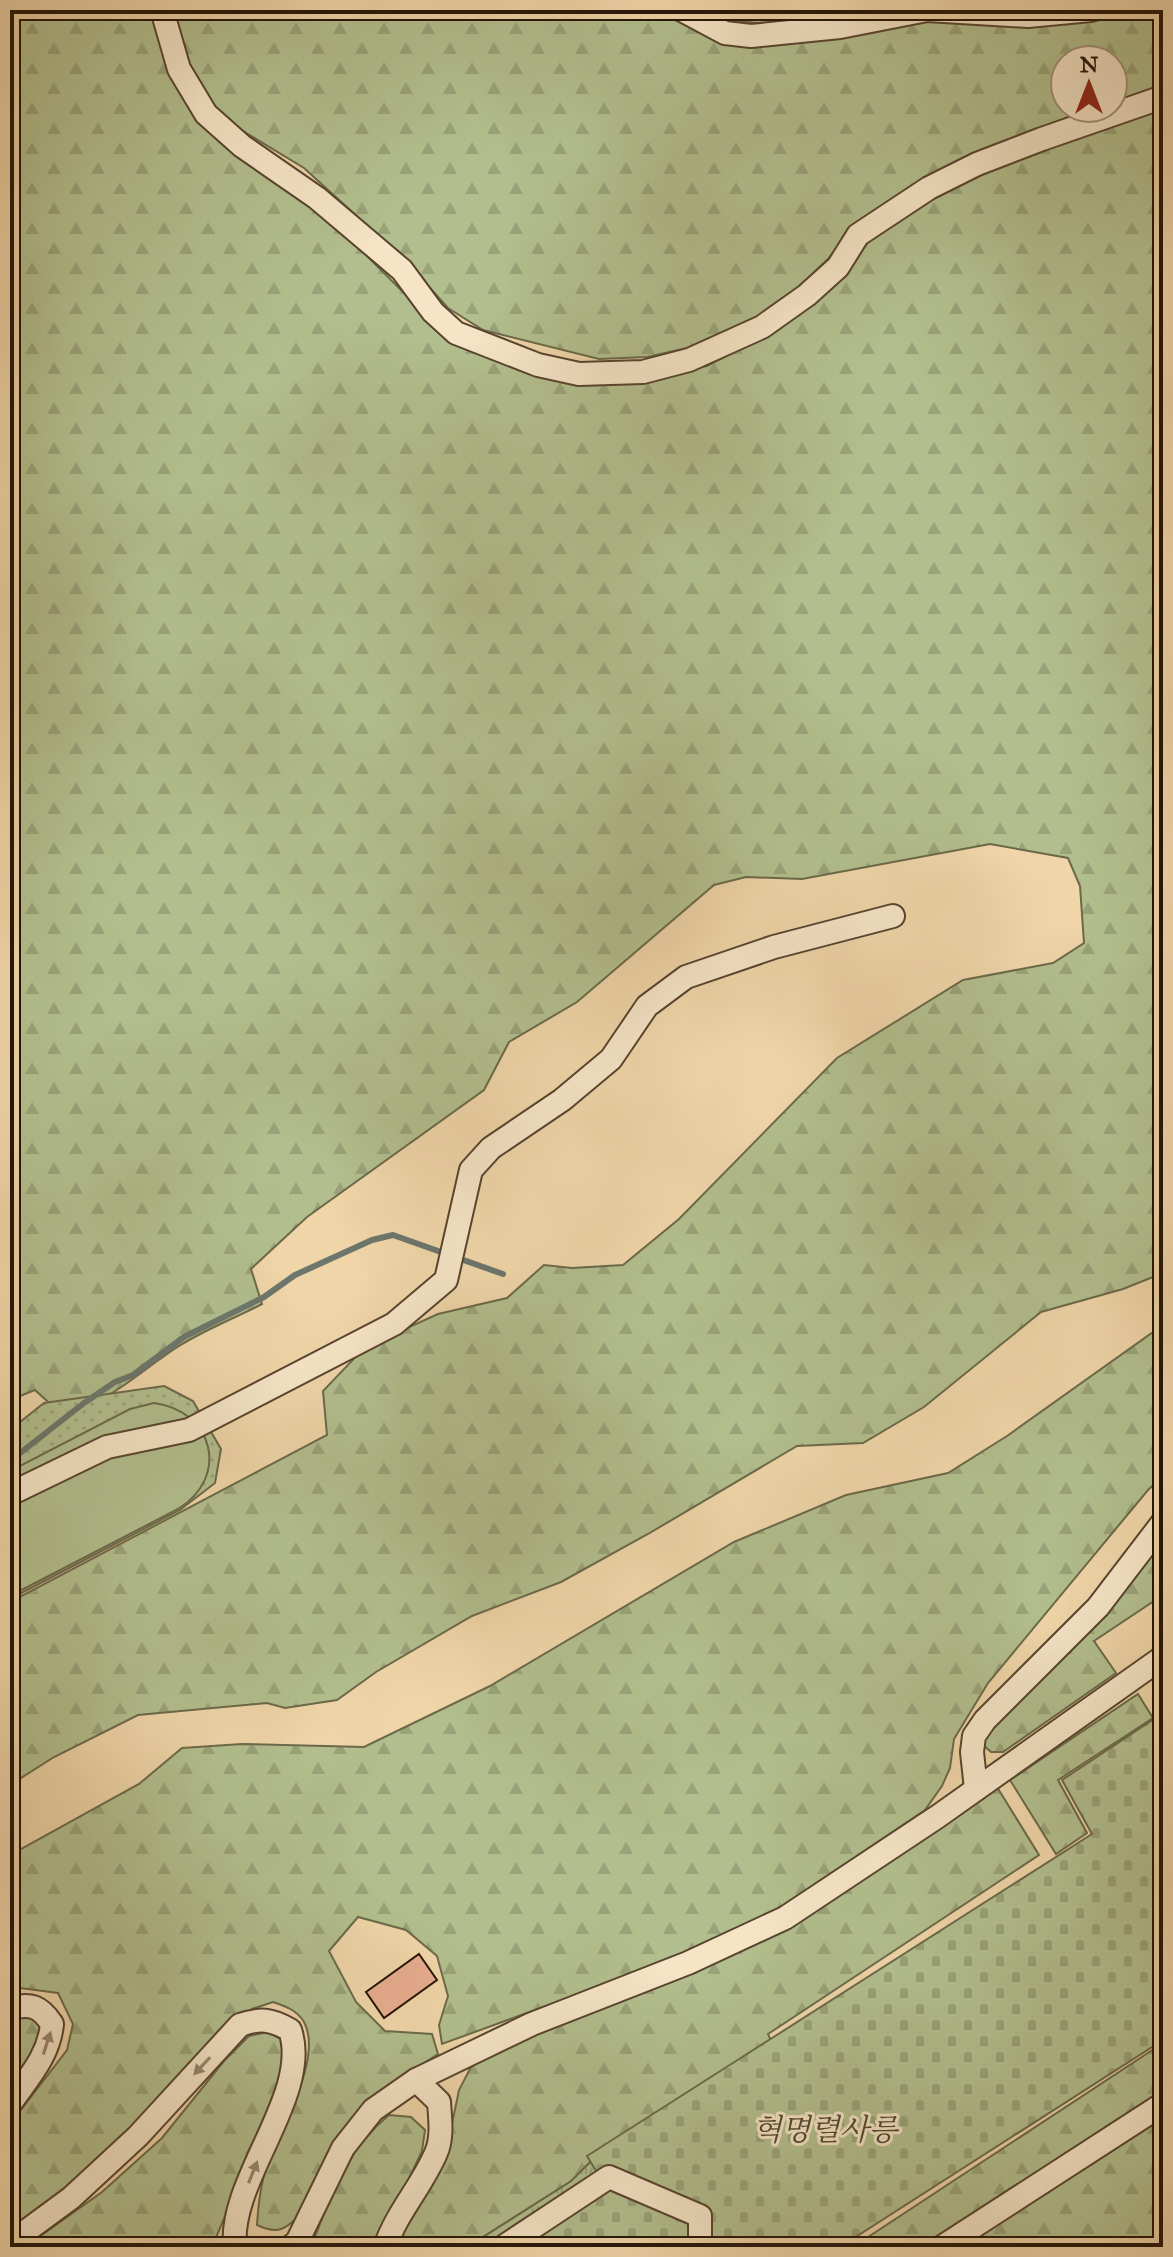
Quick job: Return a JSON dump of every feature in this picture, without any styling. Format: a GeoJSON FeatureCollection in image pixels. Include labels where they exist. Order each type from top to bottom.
{"type":"FeatureCollection","features":[{"type":"Feature","properties":{"kind":"street"},"geometry":{"type":"LineString","coordinates":[[162,10],[179,69],[206,114],[242,146],[317,198],[402,270],[433,312],[456,333],[538,365],[579,374],[643,372],[689,360],[762,327],[807,295],[838,267],[858,235],[929,188],[977,164],[1090,120],[1163,97]]}},
{"type":"Feature","properties":{"kind":"street"},"geometry":{"type":"LineString","coordinates":[[682,10],[725,33],[751,36],[840,27],[927,10],[1028,16],[1091,10]]}},
{"type":"Feature","properties":{"kind":"street"},"geometry":{"type":"LineString","coordinates":[[10,1494],[107,1447],[189,1430],[394,1324],[446,1280],[471,1170],[491,1148],[562,1100],[611,1059],[647,1006],[686,977],[774,947],[893,916]]}},
{"type":"Feature","properties":{"kind":"street"},"geometry":{"type":"LineString","coordinates":[[976,1789],[972,1752],[974,1736],[985,1720],[1098,1607],[1163,1522]]}},
{"type":"Feature","properties":{"kind":"street"},"geometry":{"type":"LineString","coordinates":[[290,2247],[297,2242],[343,2148],[373,2110],[416,2080],[532,2024],[688,1963],[785,1918],[1163,1657]]}},
{"type":"Feature","properties":{"kind":"street"},"geometry":{"type":"LineString","coordinates":[[10,2008],[26,2004],[42,2009],[52,2024],[44,2055],[10,2104]]}},
{"type":"Feature","properties":{"kind":"street"},"geometry":{"type":"LineString","coordinates":[[10,2243],[71,2198],[138,2136],[240,2025],[257,2019],[273,2020],[290,2030],[295,2045],[293,2072],[241,2202],[235,2247]]}},
{"type":"Feature","properties":{"kind":"street"},"geometry":{"type":"LineString","coordinates":[[385,2247],[392,2225],[438,2151],[441,2127],[439,2102],[416,2080]]}},
{"type":"Feature","properties":{"kind":"street"},"geometry":{"type":"LineString","coordinates":[[942,2247],[1163,2104]]}},
{"type":"Feature","properties":{"kind":"street"},"geometry":{"type":"LineString","coordinates":[[503,2247],[609,2177],[700,2216],[700,2247]]}},
{"type":"Feature","properties":{"kind":"green space"},"geometry":{"type":"Polygon","coordinates":[[[10,10],[151,10],[172,77],[201,125],[334,223],[438,327],[630,381],[707,366],[757,340],[847,268],[874,235],[951,187],[1098,128],[1129,124],[1129,119],[1163,109],[1163,1273],[1123,1289],[1041,1312],[924,1407],[863,1443],[797,1446],[561,1582],[472,1616],[376,1672],[337,1700],[285,1708],[267,1703],[138,1715],[54,1757],[10,1785],[10,1602],[327,1435],[323,1391],[365,1347],[438,1314],[507,1298],[544,1265],[572,1268],[623,1265],[679,1219],[837,1058],[963,980],[1053,963],[1084,943],[1080,886],[1068,858],[990,844],[802,879],[746,877],[714,885],[577,1002],[509,1042],[484,1090],[307,1217],[251,1269],[262,1304],[189,1340],[95,1403],[61,1414],[35,1390],[10,1400],[10,10]]]}},
{"type":"Feature","properties":{"kind":"green space"},"geometry":{"type":"Polygon","coordinates":[[[172,10],[670,10],[713,38],[928,20],[1015,26],[1163,14],[1163,87],[1129,97],[1129,44],[1049,44],[1050,124],[1002,142],[923,180],[848,233],[828,259],[755,321],[705,344],[647,357],[599,359],[483,330],[448,308],[405,260],[304,168],[223,119],[187,61],[172,10]]]}},
{"type":"Feature","properties":{"kind":"green space"},"geometry":{"type":"Polygon","coordinates":[[[706,10],[876,10],[768,24],[725,18],[706,10]]]}},
{"type":"Feature","properties":{"kind":"green space"},"geometry":{"type":"Polygon","coordinates":[[[1163,1325],[1163,1476],[1148,1490],[988,1683],[954,1739],[950,1768],[925,1810],[781,1907],[683,1956],[442,2044],[439,2025],[448,1996],[437,1956],[406,1930],[358,1917],[329,1951],[356,2002],[385,2031],[432,2034],[438,2054],[395,2082],[294,2221],[275,2230],[257,2225],[264,2175],[296,2098],[308,2057],[309,2038],[304,2022],[294,2011],[273,2002],[252,2009],[224,2033],[181,2080],[60,2198],[10,2234],[10,2124],[67,2050],[73,2024],[58,1993],[20,1988],[10,1993],[10,1855],[139,1784],[182,1748],[242,1744],[364,1747],[490,1686],[734,1542],[846,1495],[948,1473],[1007,1436],[1163,1325]]]}},
{"type":"Feature","properties":{"kind":"green space"},"geometry":{"type":"Polygon","coordinates":[[[164,1386],[193,1401],[221,1449],[215,1483],[180,1510],[10,1599],[10,1430],[44,1403],[164,1386]]]}},
{"type":"Feature","properties":{"kind":"green space"},"geometry":{"type":"Polygon","coordinates":[[[154,1403],[190,1418],[202,1432],[208,1447],[209,1464],[205,1480],[194,1496],[178,1509],[10,1596],[10,1471],[130,1409],[154,1403]]]}},
{"type":"Feature","properties":{"kind":"green space"},"geometry":{"type":"Polygon","coordinates":[[[1163,1532],[1163,1595],[1094,1641],[1116,1673],[1003,1752],[991,1752],[982,1744],[987,1729],[1163,1532]]]}},
{"type":"Feature","properties":{"kind":"green space"},"geometry":{"type":"Polygon","coordinates":[[[1138,1694],[1153,1718],[1058,1780],[1087,1833],[1056,1854],[1010,1780],[1138,1694]]]}},
{"type":"Feature","properties":{"kind":"green space","name":"혁명렬사릉"},"geometry":{"type":"Polygon","coordinates":[[[1154,1719],[1163,1729],[1163,2040],[840,2247],[484,2247],[599,2176],[587,2156],[1092,1834],[1062,1780],[1154,1719]]]}},
{"type":"Feature","properties":{"kind":"green space"},"geometry":{"type":"Polygon","coordinates":[[[997,1787],[1039,1855],[768,2034],[771,2041],[595,2157],[571,2181],[467,2247],[398,2247],[394,2241],[446,2153],[459,2090],[471,2067],[488,2055],[688,1969],[997,1787]]]}},
{"type":"Feature","properties":{"kind":"green space"},"geometry":{"type":"Polygon","coordinates":[[[10,2012],[43,2018],[45,2045],[10,2091],[10,2012]]]}},
{"type":"Feature","properties":{"kind":"green space"},"geometry":{"type":"Polygon","coordinates":[[[268,2032],[281,2039],[288,2057],[282,2082],[212,2247],[25,2247],[102,2192],[162,2138],[224,2061],[249,2036],[268,2032]]]}},
{"type":"Feature","properties":{"kind":"green space"},"geometry":{"type":"Polygon","coordinates":[[[1163,2043],[1163,2093],[922,2247],[853,2247],[1163,2043]]]}},
{"type":"Feature","properties":{"kind":"green space"},"geometry":{"type":"Polygon","coordinates":[[[1163,2114],[1163,2247],[951,2247],[1163,2114]]]}},
{"type":"Feature","properties":{"kind":"green space"},"geometry":{"type":"Polygon","coordinates":[[[389,2115],[411,2117],[425,2130],[422,2151],[377,2247],[311,2247],[350,2159],[389,2115]]]}},
{"type":"Feature","properties":{"kind":"green space"},"geometry":{"type":"Polygon","coordinates":[[[595,2157],[607,2174],[495,2247],[467,2247],[571,2181],[595,2157]]]}},
{"type":"Feature","properties":{"kind":"building"},"geometry":{"type":"Polygon","coordinates":[[[419,1954],[437,1980],[384,2018],[366,1992],[419,1954]]]}},
{"type":"Feature","properties":{"kind":"waterway"},"geometry":{"type":"LineString","coordinates":[[10,1461],[84,1403],[115,1382],[133,1375],[184,1337],[264,1297],[295,1275],[372,1240],[393,1235],[503,1274]]}}]}
